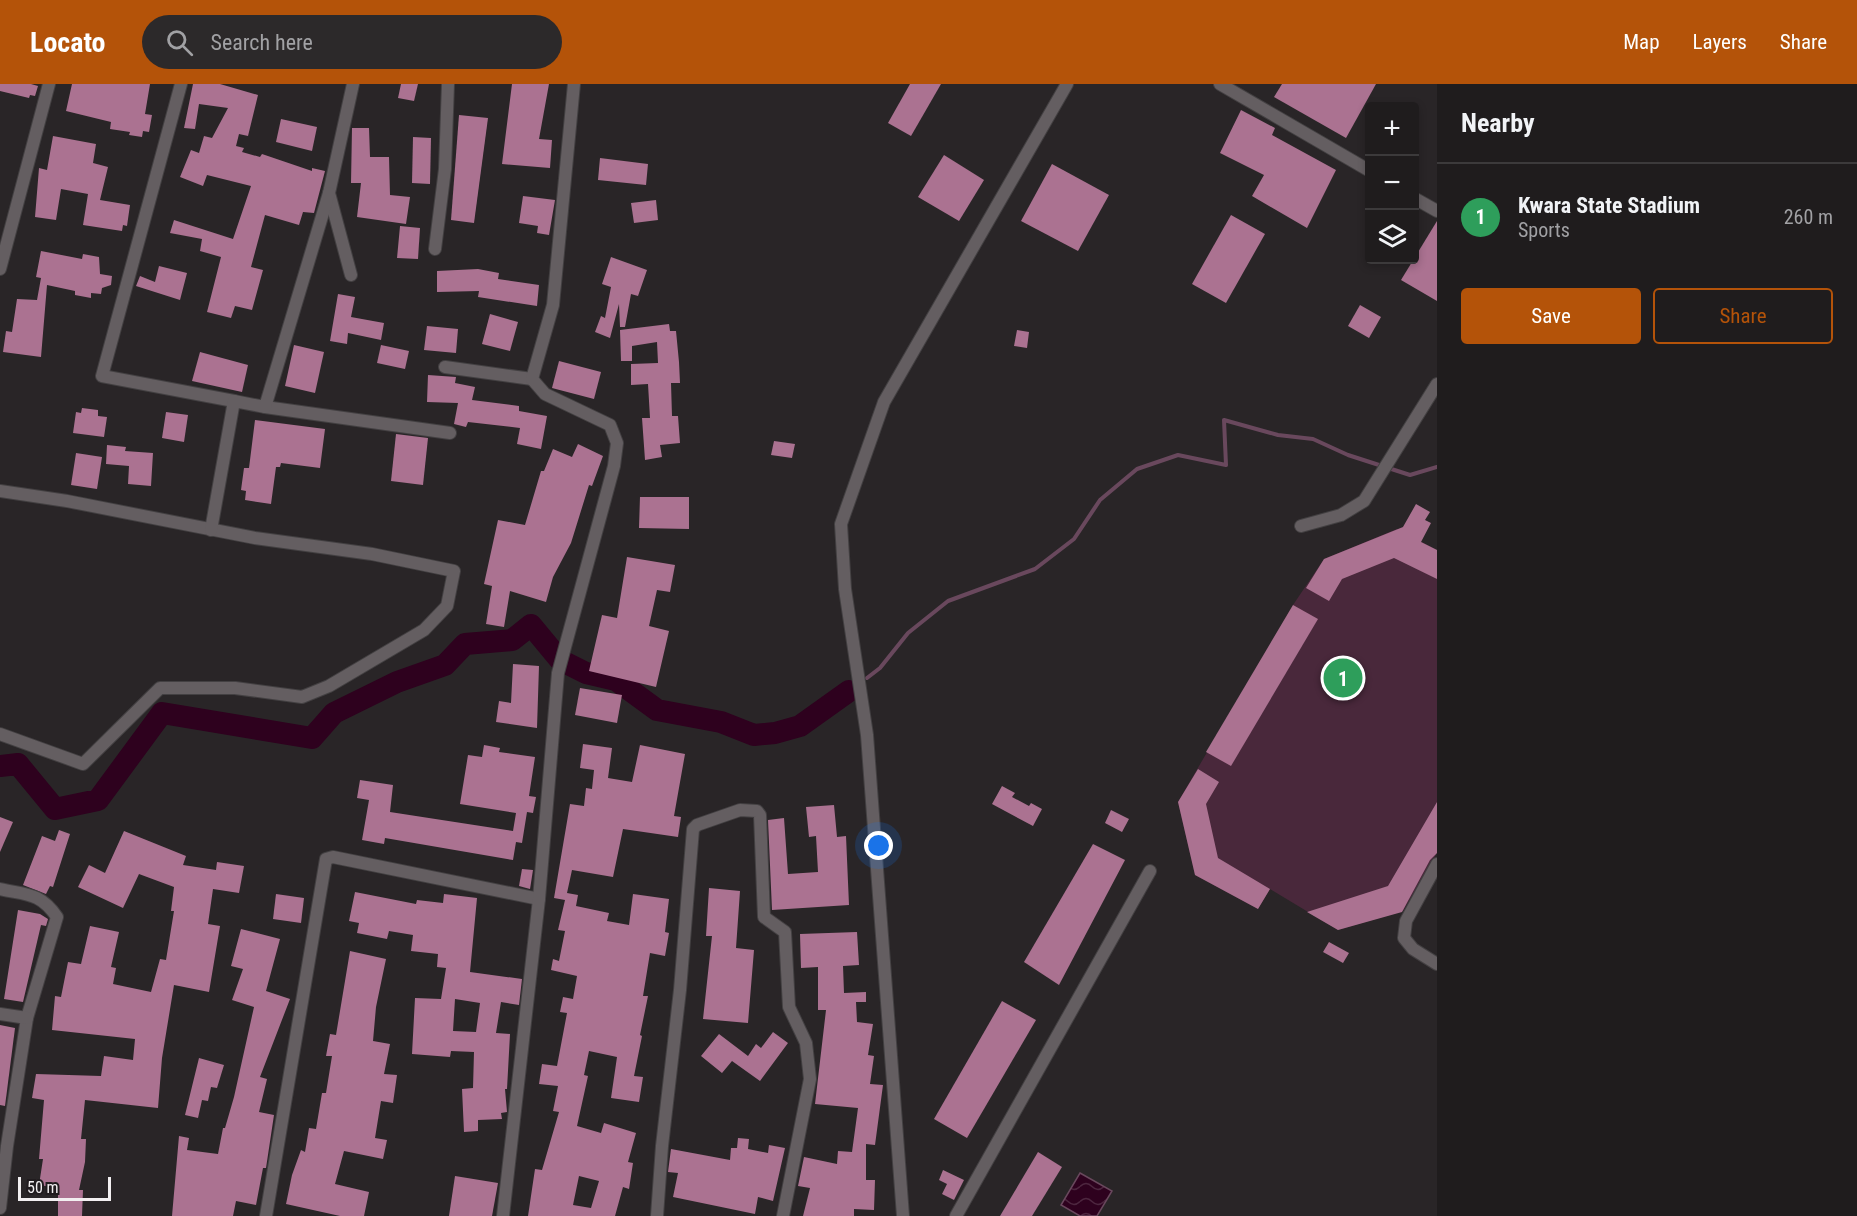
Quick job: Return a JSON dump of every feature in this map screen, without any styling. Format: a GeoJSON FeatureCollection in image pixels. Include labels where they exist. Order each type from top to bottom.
{"type":"FeatureCollection","features":[{"type":"Feature","properties":{"kind":"street"},"geometry":{"type":"LineString","coordinates":[[0,269],[49,84]]}},
{"type":"Feature","properties":{"kind":"street"},"geometry":{"type":"LineString","coordinates":[[181,84],[102,376],[234,402],[450,433]]}},
{"type":"Feature","properties":{"kind":"street"},"geometry":{"type":"LineString","coordinates":[[265,407],[329,193],[353,84]]}},
{"type":"Feature","properties":{"kind":"street"},"geometry":{"type":"LineString","coordinates":[[435,249],[445,169],[448,84]]}},
{"type":"Feature","properties":{"kind":"street"},"geometry":{"type":"LineString","coordinates":[[532,379],[553,305],[574,84]]}},
{"type":"Feature","properties":{"kind":"street"},"geometry":{"type":"LineString","coordinates":[[903,1216],[867,735],[845,589],[841,524],[884,402],[1067,84]]}},
{"type":"Feature","properties":{"kind":"street"},"geometry":{"type":"LineString","coordinates":[[1220,84],[1365,168]]}},
{"type":"Feature","properties":{"kind":"street"},"geometry":{"type":"LineString","coordinates":[[329,193],[351,275]]}},
{"type":"Feature","properties":{"kind":"street"},"geometry":{"type":"LineString","coordinates":[[1419,201],[1437,211]]}},
{"type":"Feature","properties":{"kind":"street"},"geometry":{"type":"LineString","coordinates":[[445,367],[532,379],[545,394],[610,425],[617,443],[614,466],[558,673],[539,898],[503,1216]]}},
{"type":"Feature","properties":{"kind":"street"},"geometry":{"type":"LineString","coordinates":[[1301,526],[1341,515],[1364,501],[1437,384]]}},
{"type":"Feature","properties":{"kind":"street"},"geometry":{"type":"LineString","coordinates":[[210,530],[234,402]]}},
{"type":"Feature","properties":{"kind":"street"},"geometry":{"type":"LineString","coordinates":[[0,491],[210,530],[372,554],[454,570],[447,606],[424,630],[329,686],[302,697],[235,688],[160,688],[83,764],[0,734]]}},
{"type":"Feature","properties":{"kind":"street"},"geometry":{"type":"LineString","coordinates":[[657,1216],[662,1146],[681,990],[693,829],[697,825],[747,809],[757,811],[760,815],[764,917],[785,932],[789,1007],[806,1043],[810,1079],[783,1216]]}},
{"type":"Feature","properties":{"kind":"street"},"geometry":{"type":"LineString","coordinates":[[266,1216],[326,859],[333,856],[539,898]]}},
{"type":"Feature","properties":{"kind":"street"},"geometry":{"type":"LineString","coordinates":[[1437,864],[1406,921],[1404,938],[1413,950],[1437,964]]}},
{"type":"Feature","properties":{"kind":"street"},"geometry":{"type":"LineString","coordinates":[[956,1216],[1150,871]]}},
{"type":"Feature","properties":{"kind":"street"},"geometry":{"type":"LineString","coordinates":[[0,889],[35,895],[50,906],[57,917],[27,1018],[3,1145],[0,1208]]}},
{"type":"Feature","properties":{"kind":"street"},"geometry":{"type":"LineString","coordinates":[[0,1014],[27,1018]]}},
{"type":"Feature","properties":{"kind":"shaded area"},"geometry":{"type":"Polygon","coordinates":[[[1397,529],[1437,550],[1437,853],[1403,911],[1338,930],[1270,889],[1258,909],[1195,875],[1178,802],[1293,605],[1324,559],[1397,529]]]}},
{"type":"Feature","properties":{"kind":"water"},"geometry":{"type":"Polygon","coordinates":[[[1080,1173],[1112,1191],[1097,1216],[1080,1216],[1061,1205],[1080,1173]]]}},
{"type":"Feature","properties":{"kind":"building"},"geometry":{"type":"Polygon","coordinates":[[[0,84],[38,86],[35,96],[30,95],[29,98],[0,91],[0,84]]]}},
{"type":"Feature","properties":{"kind":"building"},"geometry":{"type":"Polygon","coordinates":[[[72,84],[150,84],[145,114],[152,115],[149,132],[143,131],[142,137],[129,135],[130,132],[110,129],[111,122],[66,111],[72,84]]]}},
{"type":"Feature","properties":{"kind":"building"},"geometry":{"type":"Polygon","coordinates":[[[193,84],[220,84],[258,95],[248,136],[239,134],[236,146],[244,148],[242,152],[260,157],[262,154],[312,171],[312,168],[325,171],[314,213],[303,212],[299,225],[265,215],[251,267],[263,270],[252,310],[235,306],[231,318],[207,312],[221,257],[200,251],[202,239],[170,233],[174,220],[233,239],[251,186],[207,175],[203,186],[180,177],[191,150],[199,153],[204,136],[212,138],[228,108],[199,104],[195,129],[184,128],[193,84]]]}},
{"type":"Feature","properties":{"kind":"building"},"geometry":{"type":"Polygon","coordinates":[[[401,84],[418,84],[414,101],[398,98],[401,84]]]}},
{"type":"Feature","properties":{"kind":"building"},"geometry":{"type":"Polygon","coordinates":[[[512,84],[549,84],[539,139],[552,140],[550,168],[502,164],[512,84]]]}},
{"type":"Feature","properties":{"kind":"building"},"geometry":{"type":"Polygon","coordinates":[[[910,84],[941,84],[911,136],[888,123],[910,84]]]}},
{"type":"Feature","properties":{"kind":"building"},"geometry":{"type":"Polygon","coordinates":[[[1282,84],[1376,84],[1346,138],[1274,97],[1282,84]]]}},
{"type":"Feature","properties":{"kind":"building"},"geometry":{"type":"Polygon","coordinates":[[[1241,110],[1275,128],[1272,135],[1336,170],[1307,228],[1252,196],[1264,175],[1220,153],[1241,110]]]}},
{"type":"Feature","properties":{"kind":"building"},"geometry":{"type":"Polygon","coordinates":[[[459,115],[488,118],[474,223],[451,220],[459,115]]]}},
{"type":"Feature","properties":{"kind":"building"},"geometry":{"type":"Polygon","coordinates":[[[281,119],[317,127],[312,151],[276,142],[281,119]]]}},
{"type":"Feature","properties":{"kind":"building"},"geometry":{"type":"Polygon","coordinates":[[[352,128],[369,128],[370,157],[389,157],[390,195],[410,197],[406,224],[357,217],[361,183],[351,183],[352,128]]]}},
{"type":"Feature","properties":{"kind":"building"},"geometry":{"type":"Polygon","coordinates":[[[53,136],[96,144],[93,163],[108,167],[100,200],[130,205],[127,226],[123,225],[122,231],[83,225],[88,194],[61,189],[56,220],[35,217],[39,168],[47,170],[53,136]]]}},
{"type":"Feature","properties":{"kind":"building"},"geometry":{"type":"Polygon","coordinates":[[[413,137],[431,138],[430,184],[412,183],[413,137]]]}},
{"type":"Feature","properties":{"kind":"building"},"geometry":{"type":"Polygon","coordinates":[[[944,155],[984,180],[959,221],[918,197],[944,155]]]}},
{"type":"Feature","properties":{"kind":"building"},"geometry":{"type":"Polygon","coordinates":[[[600,158],[648,164],[646,185],[598,180],[600,158]]]}},
{"type":"Feature","properties":{"kind":"building"},"geometry":{"type":"Polygon","coordinates":[[[1052,164],[1109,195],[1078,251],[1021,221],[1052,164]]]}},
{"type":"Feature","properties":{"kind":"building"},"geometry":{"type":"Polygon","coordinates":[[[523,196],[555,200],[549,235],[537,233],[538,226],[519,223],[523,196]]]}},
{"type":"Feature","properties":{"kind":"building"},"geometry":{"type":"Polygon","coordinates":[[[656,200],[658,220],[634,223],[631,203],[656,200]]]}},
{"type":"Feature","properties":{"kind":"building"},"geometry":{"type":"Polygon","coordinates":[[[1231,215],[1265,234],[1226,303],[1192,284],[1231,215]]]}},
{"type":"Feature","properties":{"kind":"building"},"geometry":{"type":"Polygon","coordinates":[[[1437,221],[1437,301],[1401,280],[1411,264],[1419,264],[1419,250],[1437,221]]]}},
{"type":"Feature","properties":{"kind":"building"},"geometry":{"type":"Polygon","coordinates":[[[400,226],[420,228],[418,259],[397,258],[400,226]]]}},
{"type":"Feature","properties":{"kind":"building"},"geometry":{"type":"Polygon","coordinates":[[[41,251],[82,259],[83,254],[99,257],[100,274],[112,276],[111,285],[102,288],[101,294],[91,293],[91,298],[75,295],[75,291],[47,285],[41,357],[3,352],[6,331],[12,332],[17,299],[37,300],[41,278],[36,277],[41,251]]]}},
{"type":"Feature","properties":{"kind":"building"},"geometry":{"type":"Polygon","coordinates":[[[611,257],[647,270],[638,296],[631,294],[625,327],[620,327],[619,304],[610,338],[595,332],[601,316],[605,318],[611,287],[602,284],[611,257]]]}},
{"type":"Feature","properties":{"kind":"building"},"geometry":{"type":"Polygon","coordinates":[[[159,266],[187,273],[180,300],[136,286],[140,276],[155,282],[159,266]]]}},
{"type":"Feature","properties":{"kind":"building"},"geometry":{"type":"Polygon","coordinates":[[[478,269],[499,273],[498,279],[539,285],[537,306],[478,297],[479,291],[437,292],[437,271],[478,269]]]}},
{"type":"Feature","properties":{"kind":"building"},"geometry":{"type":"Polygon","coordinates":[[[338,294],[355,297],[351,317],[384,323],[381,340],[348,333],[347,344],[330,341],[338,294]]]}},
{"type":"Feature","properties":{"kind":"building"},"geometry":{"type":"Polygon","coordinates":[[[1360,305],[1381,317],[1369,338],[1348,326],[1360,305]]]}},
{"type":"Feature","properties":{"kind":"building"},"geometry":{"type":"Polygon","coordinates":[[[490,314],[518,322],[510,351],[482,344],[490,314]]]}},
{"type":"Feature","properties":{"kind":"building"},"geometry":{"type":"Polygon","coordinates":[[[669,324],[670,331],[676,331],[679,362],[680,383],[671,383],[672,416],[678,416],[680,443],[660,445],[662,457],[645,460],[642,418],[650,418],[648,384],[631,385],[631,364],[658,363],[657,342],[632,346],[632,361],[621,361],[620,330],[669,324]]]}},
{"type":"Feature","properties":{"kind":"building"},"geometry":{"type":"Polygon","coordinates":[[[427,326],[458,329],[456,353],[424,350],[427,326]]]}},
{"type":"Feature","properties":{"kind":"building"},"geometry":{"type":"Polygon","coordinates":[[[1017,330],[1029,332],[1027,348],[1014,346],[1017,330]]]}},
{"type":"Feature","properties":{"kind":"building"},"geometry":{"type":"Polygon","coordinates":[[[294,345],[324,352],[315,393],[285,386],[294,345]]]}},
{"type":"Feature","properties":{"kind":"building"},"geometry":{"type":"Polygon","coordinates":[[[381,345],[409,351],[405,369],[377,363],[381,345]]]}},
{"type":"Feature","properties":{"kind":"building"},"geometry":{"type":"Polygon","coordinates":[[[200,352],[248,365],[242,392],[192,381],[200,352]]]}},
{"type":"Feature","properties":{"kind":"building"},"geometry":{"type":"Polygon","coordinates":[[[559,361],[601,372],[594,399],[552,388],[559,361]]]}},
{"type":"Feature","properties":{"kind":"building"},"geometry":{"type":"Polygon","coordinates":[[[428,375],[456,377],[455,383],[475,387],[472,400],[519,406],[519,411],[547,416],[541,449],[517,444],[520,428],[468,422],[466,427],[454,424],[458,403],[427,402],[428,375]]]}},
{"type":"Feature","properties":{"kind":"building"},"geometry":{"type":"Polygon","coordinates":[[[82,408],[98,410],[98,416],[107,417],[104,437],[73,433],[76,412],[81,413],[82,408]]]}},
{"type":"Feature","properties":{"kind":"building"},"geometry":{"type":"Polygon","coordinates":[[[166,412],[188,415],[184,442],[162,438],[166,412]]]}},
{"type":"Feature","properties":{"kind":"building"},"geometry":{"type":"Polygon","coordinates":[[[255,420],[325,429],[320,468],[281,463],[280,467],[276,467],[271,504],[245,500],[246,491],[241,490],[244,468],[249,468],[255,420]]]}},
{"type":"Feature","properties":{"kind":"building"},"geometry":{"type":"Polygon","coordinates":[[[396,434],[428,438],[423,485],[391,481],[396,434]]]}},
{"type":"Feature","properties":{"kind":"building"},"geometry":{"type":"Polygon","coordinates":[[[774,441],[795,444],[792,458],[771,455],[774,441]]]}},
{"type":"Feature","properties":{"kind":"building"},"geometry":{"type":"Polygon","coordinates":[[[578,444],[603,456],[592,486],[589,485],[571,543],[553,577],[546,602],[510,591],[504,627],[486,624],[492,586],[484,584],[498,520],[525,525],[541,471],[544,471],[553,449],[572,457],[578,444]]]}},
{"type":"Feature","properties":{"kind":"building"},"geometry":{"type":"Polygon","coordinates":[[[107,445],[126,447],[125,451],[153,453],[151,486],[128,484],[129,466],[106,464],[107,445]]]}},
{"type":"Feature","properties":{"kind":"building"},"geometry":{"type":"Polygon","coordinates":[[[76,453],[102,457],[97,489],[71,485],[76,453]]]}},
{"type":"Feature","properties":{"kind":"building"},"geometry":{"type":"Polygon","coordinates":[[[640,497],[689,497],[689,529],[639,528],[640,497]]]}},
{"type":"Feature","properties":{"kind":"building"},"geometry":{"type":"Polygon","coordinates":[[[1416,504],[1430,512],[1425,520],[1431,523],[1421,542],[1437,550],[1437,579],[1394,558],[1342,579],[1329,601],[1306,588],[1324,559],[1403,527],[1416,504]]]}},
{"type":"Feature","properties":{"kind":"building"},"geometry":{"type":"Polygon","coordinates":[[[627,557],[675,565],[670,592],[657,590],[649,626],[669,631],[656,687],[589,671],[602,615],[617,618],[627,557]]]}},
{"type":"Feature","properties":{"kind":"building"},"geometry":{"type":"Polygon","coordinates":[[[1293,605],[1318,619],[1231,766],[1206,752],[1293,605]]]}},
{"type":"Feature","properties":{"kind":"building"},"geometry":{"type":"Polygon","coordinates":[[[513,664],[539,666],[537,728],[496,722],[499,701],[511,703],[513,664]]]}},
{"type":"Feature","properties":{"kind":"building"},"geometry":{"type":"Polygon","coordinates":[[[580,688],[622,695],[617,723],[575,715],[580,688]]]}},
{"type":"Feature","properties":{"kind":"building"},"geometry":{"type":"Polygon","coordinates":[[[583,744],[612,748],[608,778],[632,782],[640,745],[685,754],[674,816],[681,817],[678,837],[623,829],[613,877],[572,870],[567,893],[578,895],[576,906],[609,913],[607,921],[629,925],[633,894],[669,899],[665,932],[669,933],[665,956],[650,953],[643,996],[648,996],[634,1076],[643,1077],[639,1102],[611,1098],[617,1057],[589,1051],[584,1075],[588,1076],[577,1126],[601,1133],[604,1123],[636,1133],[628,1162],[633,1163],[629,1189],[623,1187],[615,1216],[528,1216],[535,1169],[542,1170],[559,1112],[553,1111],[558,1086],[539,1084],[542,1064],[557,1066],[567,1013],[560,1012],[563,997],[573,999],[577,976],[551,970],[553,959],[559,961],[565,931],[558,930],[565,900],[554,898],[570,804],[584,806],[586,788],[592,789],[594,770],[580,768],[583,744]],[[579,1176],[573,1205],[591,1208],[599,1181],[579,1176]]]}},
{"type":"Feature","properties":{"kind":"building"},"geometry":{"type":"Polygon","coordinates":[[[484,745],[500,748],[499,752],[535,757],[529,796],[536,797],[533,813],[527,812],[522,843],[516,842],[513,860],[385,838],[384,844],[362,840],[369,800],[357,798],[360,780],[393,785],[390,812],[513,831],[516,813],[460,804],[468,755],[482,757],[484,745]]]}},
{"type":"Feature","properties":{"kind":"building"},"geometry":{"type":"Polygon","coordinates":[[[1198,769],[1219,782],[1206,804],[1218,858],[1270,889],[1258,909],[1195,875],[1178,802],[1198,769]]]}},
{"type":"Feature","properties":{"kind":"building"},"geometry":{"type":"Polygon","coordinates":[[[1002,786],[1015,793],[1012,797],[1029,806],[1031,803],[1042,809],[1033,826],[992,804],[1002,786]]]}},
{"type":"Feature","properties":{"kind":"building"},"geometry":{"type":"Polygon","coordinates":[[[1437,802],[1437,853],[1430,860],[1402,912],[1338,930],[1307,912],[1388,886],[1437,802]]]}},
{"type":"Feature","properties":{"kind":"building"},"geometry":{"type":"Polygon","coordinates":[[[834,805],[837,837],[846,836],[849,905],[772,910],[768,820],[784,818],[788,874],[818,872],[816,836],[809,837],[806,807],[834,805]]]}},
{"type":"Feature","properties":{"kind":"building"},"geometry":{"type":"Polygon","coordinates":[[[1111,810],[1129,819],[1122,832],[1105,823],[1111,810]]]}},
{"type":"Feature","properties":{"kind":"building"},"geometry":{"type":"Polygon","coordinates":[[[0,817],[13,822],[0,852],[0,817]]]}},
{"type":"Feature","properties":{"kind":"building"},"geometry":{"type":"Polygon","coordinates":[[[59,830],[70,834],[53,887],[50,886],[46,894],[23,885],[42,836],[55,841],[59,830]]]}},
{"type":"Feature","properties":{"kind":"building"},"geometry":{"type":"Polygon","coordinates":[[[124,831],[186,856],[183,865],[216,870],[217,862],[244,866],[239,893],[213,889],[208,924],[220,926],[209,992],[174,985],[162,1058],[158,1108],[85,1100],[81,1139],[86,1139],[85,1162],[79,1190],[83,1190],[82,1216],[58,1216],[58,1188],[39,1185],[43,1159],[39,1159],[44,1100],[32,1098],[36,1074],[101,1076],[104,1056],[133,1060],[135,1039],[52,1030],[55,996],[61,997],[68,962],[81,964],[90,926],[119,932],[111,967],[116,968],[113,984],[151,992],[160,959],[166,960],[174,911],[171,911],[174,887],[139,874],[123,908],[78,887],[89,865],[105,873],[124,831]]]}},
{"type":"Feature","properties":{"kind":"building"},"geometry":{"type":"Polygon","coordinates":[[[1093,844],[1125,860],[1059,985],[1024,962],[1093,844]]]}},
{"type":"Feature","properties":{"kind":"building"},"geometry":{"type":"Polygon","coordinates":[[[522,869],[533,870],[530,889],[519,886],[522,869]]]}},
{"type":"Feature","properties":{"kind":"building"},"geometry":{"type":"Polygon","coordinates":[[[709,888],[740,891],[736,948],[754,950],[748,1023],[703,1019],[712,936],[706,936],[709,888]]]}},
{"type":"Feature","properties":{"kind":"building"},"geometry":{"type":"Polygon","coordinates":[[[355,892],[416,904],[417,900],[443,903],[444,894],[477,898],[470,972],[522,979],[519,1005],[501,1002],[496,1033],[510,1034],[507,1089],[505,1089],[507,1112],[501,1113],[502,1119],[478,1120],[478,1131],[464,1132],[462,1089],[473,1088],[474,1052],[451,1051],[450,1057],[412,1054],[415,998],[441,999],[446,968],[437,967],[438,954],[411,951],[413,935],[389,931],[387,939],[357,933],[359,923],[349,921],[355,892]],[[455,999],[453,1031],[476,1032],[480,1003],[455,999]]]}},
{"type":"Feature","properties":{"kind":"building"},"geometry":{"type":"Polygon","coordinates":[[[276,894],[304,898],[301,923],[273,919],[276,894]]]}},
{"type":"Feature","properties":{"kind":"building"},"geometry":{"type":"Polygon","coordinates":[[[18,910],[40,914],[48,919],[46,926],[41,925],[23,1002],[4,999],[18,910]]]}},
{"type":"Feature","properties":{"kind":"building"},"geometry":{"type":"Polygon","coordinates":[[[241,929],[280,939],[266,991],[290,999],[260,1077],[267,1079],[259,1112],[274,1115],[266,1168],[263,1168],[256,1205],[236,1201],[233,1216],[172,1216],[179,1136],[189,1138],[187,1150],[218,1154],[223,1128],[225,1128],[234,1097],[254,1007],[232,1000],[243,969],[231,966],[241,929]]]}},
{"type":"Feature","properties":{"kind":"building"},"geometry":{"type":"Polygon","coordinates":[[[857,932],[859,965],[843,966],[844,993],[866,992],[866,1002],[856,1002],[857,1022],[873,1024],[868,1055],[874,1056],[870,1084],[883,1085],[875,1145],[866,1144],[866,1180],[875,1180],[874,1210],[854,1209],[854,1216],[803,1216],[810,1188],[798,1186],[804,1157],[837,1164],[838,1151],[852,1152],[858,1108],[815,1104],[826,1010],[818,1010],[818,967],[801,968],[800,934],[857,932]]]}},
{"type":"Feature","properties":{"kind":"building"},"geometry":{"type":"Polygon","coordinates":[[[1329,942],[1349,953],[1343,963],[1323,952],[1329,942]]]}},
{"type":"Feature","properties":{"kind":"building"},"geometry":{"type":"Polygon","coordinates":[[[350,951],[386,959],[376,1007],[373,1041],[390,1044],[384,1074],[397,1075],[393,1103],[381,1101],[375,1138],[387,1140],[383,1159],[344,1151],[335,1184],[369,1192],[364,1216],[340,1216],[286,1204],[292,1175],[301,1150],[305,1152],[309,1128],[316,1129],[322,1093],[326,1093],[332,1056],[326,1056],[330,1034],[336,1035],[350,951]]]}},
{"type":"Feature","properties":{"kind":"building"},"geometry":{"type":"Polygon","coordinates":[[[1002,1001],[1036,1020],[967,1138],[934,1119],[1002,1001]]]}},
{"type":"Feature","properties":{"kind":"building"},"geometry":{"type":"Polygon","coordinates":[[[0,1025],[15,1028],[5,1106],[0,1105],[0,1025]]]}},
{"type":"Feature","properties":{"kind":"building"},"geometry":{"type":"Polygon","coordinates":[[[773,1032],[788,1043],[760,1081],[732,1061],[722,1073],[701,1056],[719,1034],[748,1056],[756,1044],[761,1048],[773,1032]]]}},
{"type":"Feature","properties":{"kind":"building"},"geometry":{"type":"Polygon","coordinates":[[[199,1058],[224,1065],[217,1088],[211,1087],[208,1101],[202,1100],[198,1118],[185,1115],[199,1058]]]}},
{"type":"Feature","properties":{"kind":"building"},"geometry":{"type":"Polygon","coordinates":[[[738,1138],[749,1139],[748,1149],[768,1153],[769,1145],[785,1148],[773,1201],[758,1197],[755,1214],[673,1197],[678,1173],[668,1172],[671,1149],[730,1160],[731,1148],[737,1148],[738,1138]]]}},
{"type":"Feature","properties":{"kind":"building"},"geometry":{"type":"Polygon","coordinates":[[[1038,1152],[1062,1167],[1032,1216],[1000,1216],[1038,1152]]]}},
{"type":"Feature","properties":{"kind":"building"},"geometry":{"type":"Polygon","coordinates":[[[943,1170],[964,1180],[954,1200],[942,1194],[947,1184],[939,1180],[943,1170]]]}},
{"type":"Feature","properties":{"kind":"building"},"geometry":{"type":"Polygon","coordinates":[[[455,1176],[498,1183],[492,1216],[449,1216],[455,1176]]]}},
{"type":"Feature","properties":{"kind":"waterway"},"geometry":{"type":"LineString","coordinates":[[867,678],[880,668],[908,633],[948,601],[1035,569],[1074,539],[1100,500],[1137,469],[1178,455],[1226,465],[1224,420],[1278,435],[1313,439],[1348,455],[1410,475],[1437,467]]}},
{"type":"Feature","properties":{"kind":"waterway"},"geometry":{"type":"LineString","coordinates":[[0,766],[18,764],[55,809],[98,800],[162,713],[312,738],[334,713],[397,682],[445,665],[465,644],[512,640],[531,625],[560,660],[586,673],[616,680],[657,710],[721,722],[754,735],[775,733],[800,726],[849,691]]}},
{"type":"Feature","properties":{"kind":"place","name":"Kwara State Stadium"},"geometry":{"type":"Point","coordinates":[1343,678]}}]}
